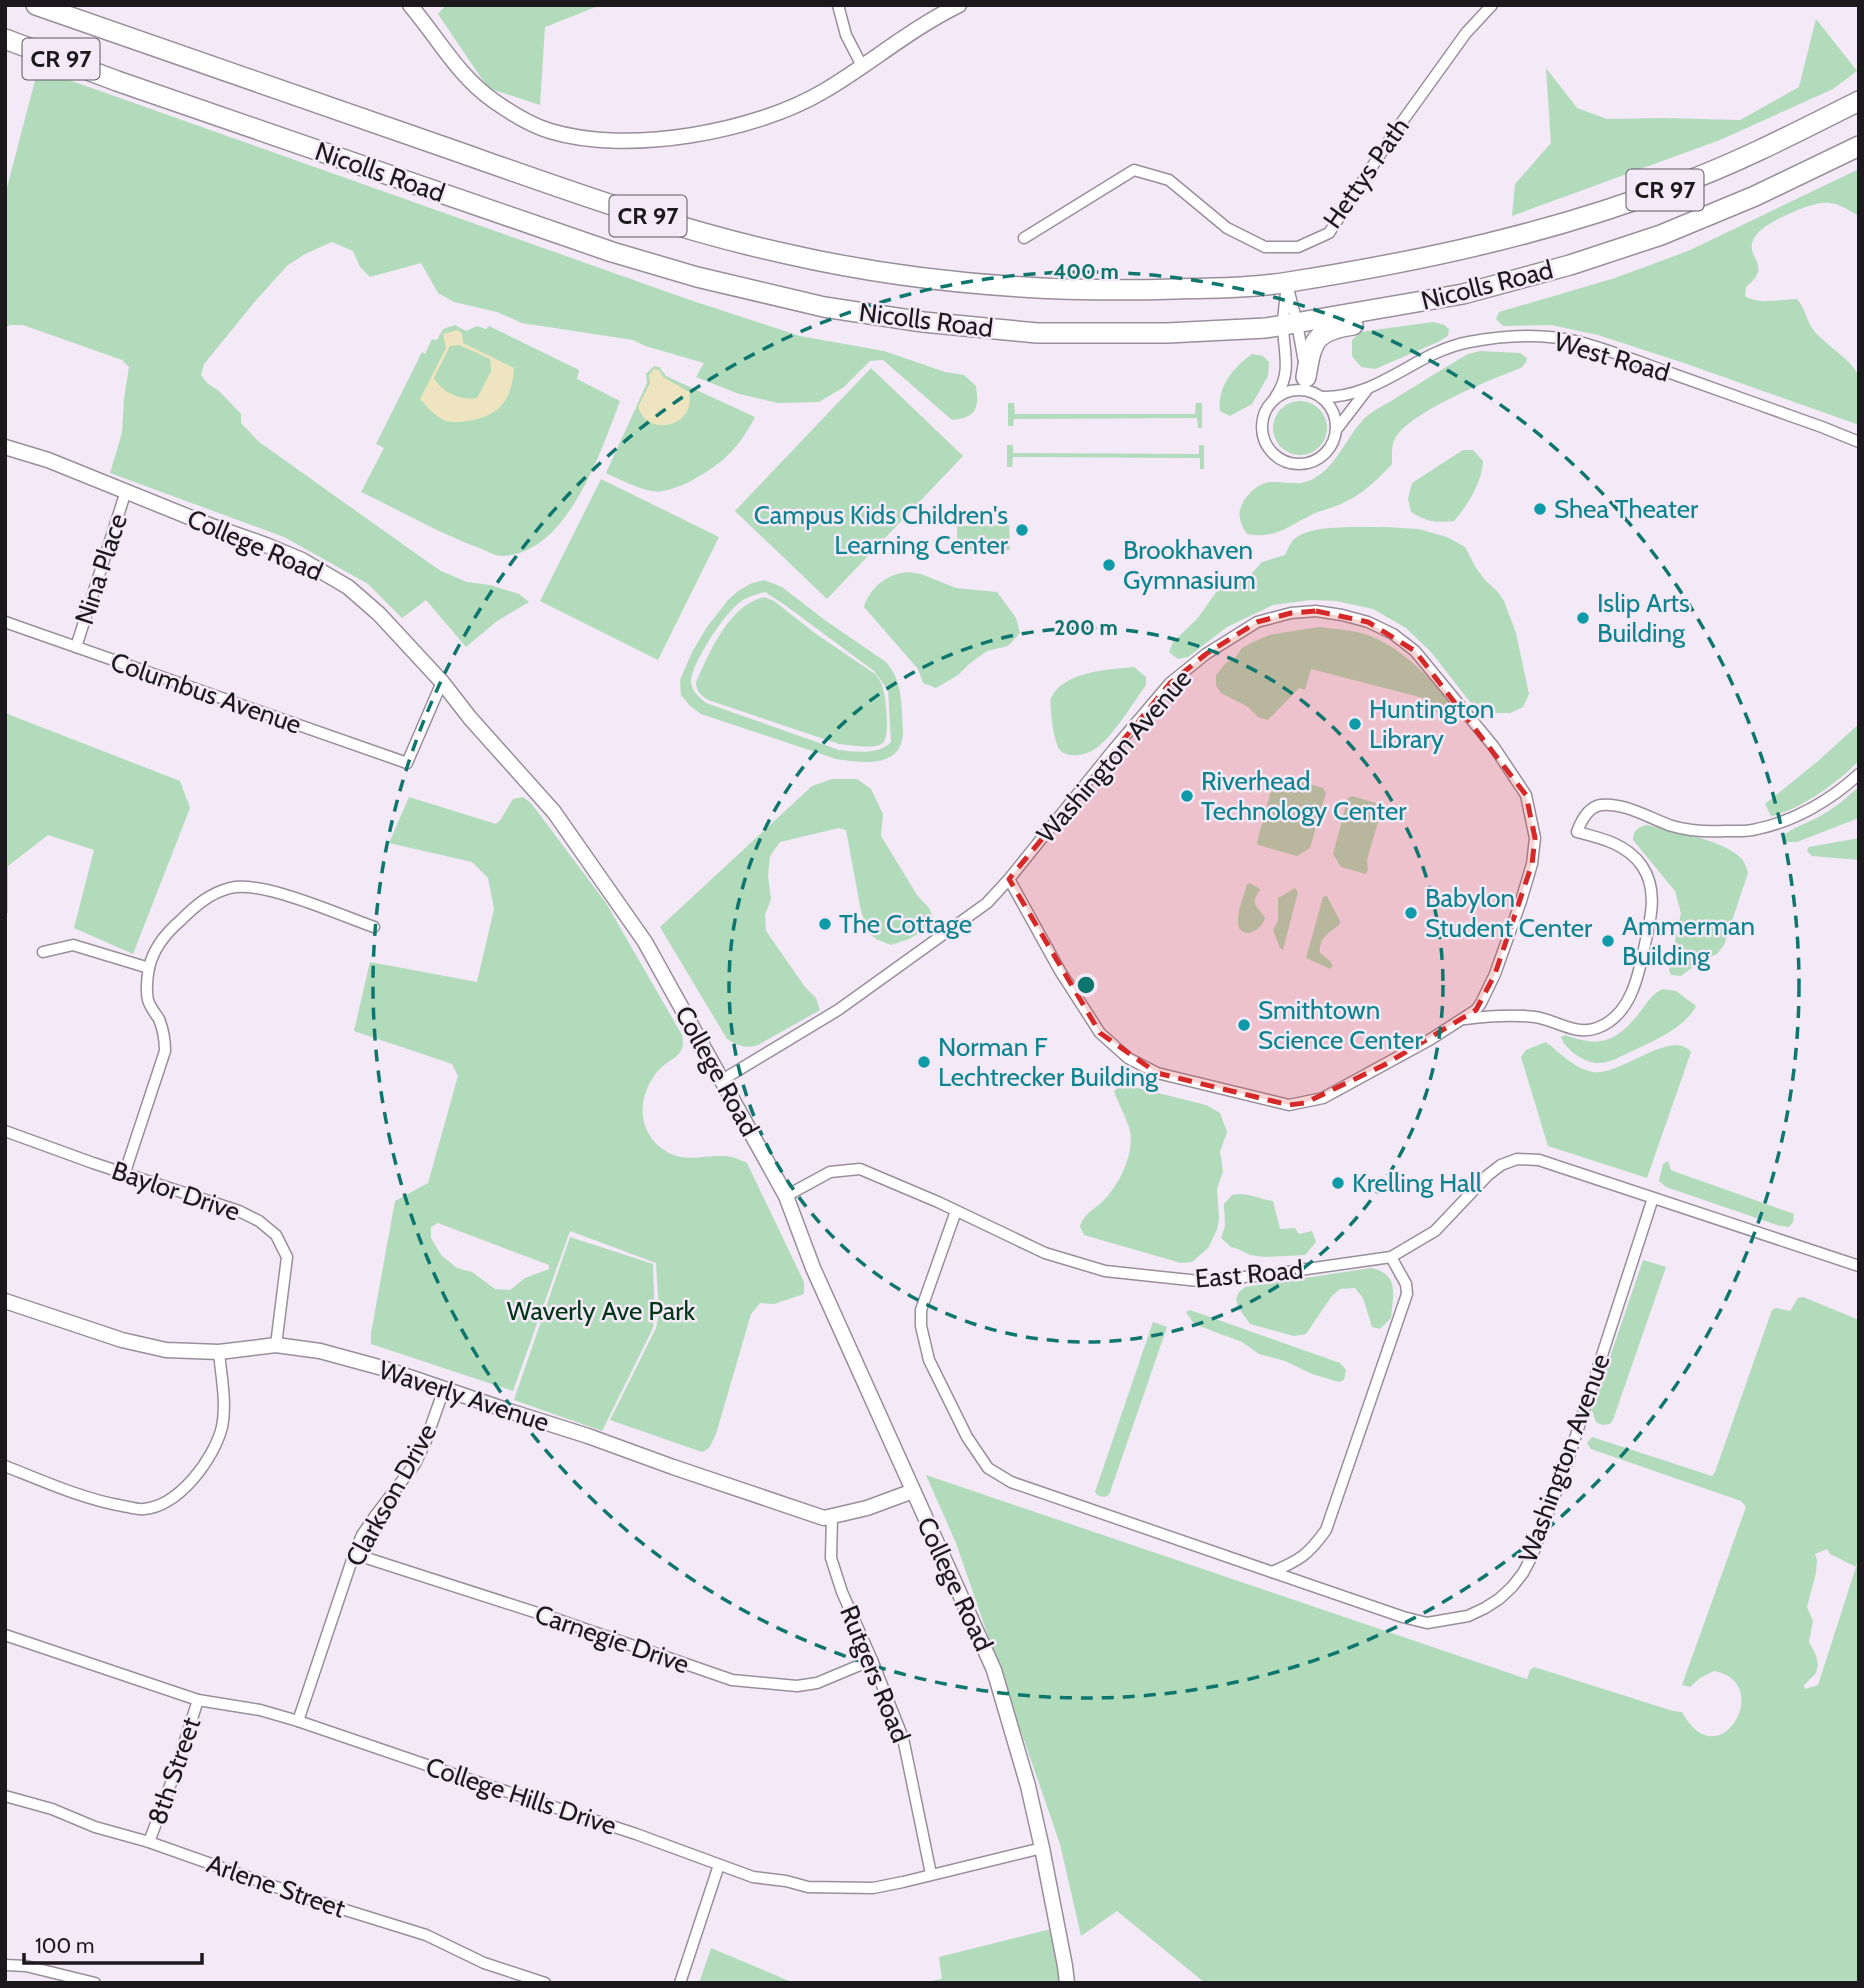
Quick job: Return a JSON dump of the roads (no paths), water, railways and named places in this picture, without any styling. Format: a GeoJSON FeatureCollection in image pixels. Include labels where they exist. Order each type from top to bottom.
{"type":"FeatureCollection","features":[{"type":"Feature","properties":{"kind":"highway","name":"Nicolls Road"},"geometry":{"type":"LineString","coordinates":[[36,5],[621,208],[704,234],[832,264],[921,278],[1059,290],[1176,289],[1287,283],[1446,254],[1588,217],[1678,185],[1718,169],[1859,101]]}},
{"type":"Feature","properties":{"kind":"highway","name":"Nicolls Road"},"geometry":{"type":"LineString","coordinates":[[5,39],[117,81],[623,255],[741,289],[824,307],[923,322],[1037,333],[1167,333],[1266,328],[1418,303],[1518,280],[1603,254],[1708,216],[1859,146]]}},
{"type":"Feature","properties":{"kind":"highway"},"geometry":{"type":"LineString","coordinates":[[5,49],[117,81]]}},
{"type":"Feature","properties":{"kind":"highway"},"geometry":{"type":"LineString","coordinates":[[1306,377],[1311,350],[1326,331],[1441,309],[1518,280]]}},
{"type":"Feature","properties":{"kind":"street"},"geometry":{"type":"LineString","coordinates":[[410,5],[460,70],[495,102],[535,125],[552,131],[584,138],[621,140],[673,137],[729,128],[754,122],[804,102],[825,91],[919,26],[958,5]]}},
{"type":"Feature","properties":{"kind":"street"},"geometry":{"type":"LineString","coordinates":[[838,5],[846,35],[862,66]]}},
{"type":"Feature","properties":{"kind":"street","name":"Hettys Path"},"geometry":{"type":"LineString","coordinates":[[1024,238],[1134,170],[1169,180],[1227,228],[1265,247],[1298,247],[1329,233],[1394,133],[1466,33],[1492,5]]}},
{"type":"Feature","properties":{"kind":"street"},"geometry":{"type":"LineString","coordinates":[[1287,283],[1290,324],[1286,374],[1284,385],[1263,417],[1262,428],[1269,449],[1277,457],[1287,462],[1309,463],[1328,450],[1336,430],[1336,420],[1332,410],[1306,377],[1290,324]]}},
{"type":"Feature","properties":{"kind":"street","name":"West Road"},"geometry":{"type":"LineString","coordinates":[[1320,396],[1335,398],[1366,391],[1430,355],[1454,345],[1517,336],[1551,338],[1578,342],[1619,355],[1859,442]]}},
{"type":"Feature","properties":{"kind":"street"},"geometry":{"type":"LineString","coordinates":[[1274,399],[1291,390],[1320,396]]}},
{"type":"Feature","properties":{"kind":"street","name":"West Road"},"geometry":{"type":"LineString","coordinates":[[1336,430],[1366,391]]}},
{"type":"Feature","properties":{"kind":"street","name":"College Road"},"geometry":{"type":"LineString","coordinates":[[5,446],[48,460],[302,560],[348,587],[379,614],[442,682],[561,822],[645,942],[786,1196],[813,1268],[994,1670],[1028,1786],[1067,1983]]}},
{"type":"Feature","properties":{"kind":"street","name":"Nina Place"},"geometry":{"type":"LineString","coordinates":[[76,647],[126,491]]}},
{"type":"Feature","properties":{"kind":"street","name":"Washington Avenue"},"geometry":{"type":"LineString","coordinates":[[722,1080],[846,1004],[987,903],[1170,683],[1206,654],[1256,622],[1316,611],[1342,615],[1368,622],[1393,634],[1415,651],[1494,747],[1526,796],[1535,838],[1532,864],[1495,974],[1476,1010],[1410,1051],[1323,1098],[1305,1104],[1288,1105],[1157,1073],[1128,1058],[1100,1033],[1060,971],[1009,879]]}},
{"type":"Feature","properties":{"kind":"street","name":"Columbus Avenue"},"geometry":{"type":"LineString","coordinates":[[5,622],[407,763],[442,682]]}},
{"type":"Feature","properties":{"kind":"street","name":"Washington Avenue"},"geometry":{"type":"LineString","coordinates":[[1463,1019],[1495,1015],[1536,1017],[1576,1030],[1594,1029],[1608,1022],[1623,1007],[1639,975],[1653,902],[1650,881],[1632,854],[1622,847],[1577,832],[1580,821],[1596,806],[1627,809],[1675,827],[1702,832],[1756,830],[1801,814],[1843,788],[1859,774]]}},
{"type":"Feature","properties":{"kind":"street"},"geometry":{"type":"LineString","coordinates":[[125,1172],[164,1051],[163,1031],[148,999],[149,968],[155,951],[172,928],[209,896],[241,886],[267,889],[374,927]]}},
{"type":"Feature","properties":{"kind":"street"},"geometry":{"type":"LineString","coordinates":[[43,951],[73,945],[149,968]]}},
{"type":"Feature","properties":{"kind":"street","name":"Baylor Drive"},"geometry":{"type":"LineString","coordinates":[[5,1131],[93,1163],[239,1210],[259,1221],[276,1235],[287,1257],[276,1345]]}},
{"type":"Feature","properties":{"kind":"street","name":"East Road"},"geometry":{"type":"LineString","coordinates":[[786,1196],[830,1172],[860,1169],[1045,1254],[1105,1271],[1199,1281],[1265,1275],[1391,1257],[1435,1231],[1488,1175],[1501,1165],[1517,1159],[1539,1160],[1653,1198]]}},
{"type":"Feature","properties":{"kind":"street"},"geometry":{"type":"LineString","coordinates":[[1653,1198],[1859,1266]]}},
{"type":"Feature","properties":{"kind":"street","name":"Washington Avenue"},"geometry":{"type":"LineString","coordinates":[[956,1211],[921,1310],[920,1326],[929,1360],[967,1437],[988,1468],[1011,1482],[1427,1623],[1468,1616],[1485,1608],[1499,1599],[1523,1573],[1567,1463],[1653,1198]]}},
{"type":"Feature","properties":{"kind":"street"},"geometry":{"type":"LineString","coordinates":[[1272,1572],[1297,1562],[1312,1550],[1326,1530],[1407,1294],[1406,1284],[1391,1257]]}},
{"type":"Feature","properties":{"kind":"street","name":"Waverly Avenue"},"geometry":{"type":"LineString","coordinates":[[5,1301],[122,1340],[166,1350],[219,1352],[276,1345],[320,1352],[386,1369],[822,1517],[867,1508],[913,1491]]}},
{"type":"Feature","properties":{"kind":"street"},"geometry":{"type":"LineString","coordinates":[[5,1466],[110,1504],[143,1510],[169,1502],[190,1483],[207,1459],[222,1427],[224,1393],[219,1352]]}},
{"type":"Feature","properties":{"kind":"street","name":"Clarkson Drive"},"geometry":{"type":"LineString","coordinates":[[298,1721],[362,1535],[415,1464],[444,1389]]}},
{"type":"Feature","properties":{"kind":"street","name":"Rutgers Road"},"geometry":{"type":"LineString","coordinates":[[832,1516],[831,1558],[842,1592],[903,1738],[931,1874]]}},
{"type":"Feature","properties":{"kind":"street","name":"Carnegie Drive"},"geometry":{"type":"LineString","coordinates":[[354,1554],[542,1614],[732,1680],[797,1686],[817,1683],[872,1660]]}},
{"type":"Feature","properties":{"kind":"street","name":"College Hills Drive"},"geometry":{"type":"LineString","coordinates":[[5,1635],[198,1700],[261,1710],[298,1721],[753,1877],[808,1886],[873,1888],[1042,1848]]}},
{"type":"Feature","properties":{"kind":"street","name":"8th Street"},"geometry":{"type":"LineString","coordinates":[[149,1842],[198,1700]]}},
{"type":"Feature","properties":{"kind":"street","name":"Arlene Street"},"geometry":{"type":"LineString","coordinates":[[5,1796],[52,1809],[95,1827],[149,1842],[310,1899],[426,1935],[484,1963],[545,1983]]}},
{"type":"Feature","properties":{"kind":"street"},"geometry":{"type":"LineString","coordinates":[[680,1983],[719,1865]]}},
{"type":"Feature","properties":{"kind":"street"},"geometry":{"type":"LineString","coordinates":[[5,1965],[26,1966],[95,1983]]}},
{"type":"Feature","properties":{"kind":"place","name":"Shea Theater"},"geometry":{"type":"Point","coordinates":[1540,509]}},
{"type":"Feature","properties":{"kind":"place","name":"Campus Kids Children's Learning Center"},"geometry":{"type":"Point","coordinates":[1022,530]}},
{"type":"Feature","properties":{"kind":"place","name":"Brookhaven Gymnasium"},"geometry":{"type":"Point","coordinates":[1109,565]}},
{"type":"Feature","properties":{"kind":"place","name":"Islip Arts Building"},"geometry":{"type":"Point","coordinates":[1583,618]}},
{"type":"Feature","properties":{"kind":"place","name":"Huntington Library"},"geometry":{"type":"Point","coordinates":[1355,724]}},
{"type":"Feature","properties":{"kind":"place","name":"Riverhead Technology Center"},"geometry":{"type":"Point","coordinates":[1187,796]}},
{"type":"Feature","properties":{"kind":"place","name":"Babylon Student Center"},"geometry":{"type":"Point","coordinates":[1411,913]}},
{"type":"Feature","properties":{"kind":"place","name":"The Cottage"},"geometry":{"type":"Point","coordinates":[825,924]}},
{"type":"Feature","properties":{"kind":"place","name":"Ammerman Building"},"geometry":{"type":"Point","coordinates":[1608,941]}},
{"type":"Feature","properties":{"kind":"place","name":"Smithtown Science Center"},"geometry":{"type":"Point","coordinates":[1244,1025]}},
{"type":"Feature","properties":{"kind":"place","name":"Norman F Lechtrecker Building"},"geometry":{"type":"Point","coordinates":[924,1062]}},
{"type":"Feature","properties":{"kind":"place","name":"Krelling Hall"},"geometry":{"type":"Point","coordinates":[1338,1183]}},
{"type":"Feature","properties":{"kind":"park label","name":"Waverly Ave Park"},"geometry":{"type":"Point","coordinates":[601,1311]}}]}
